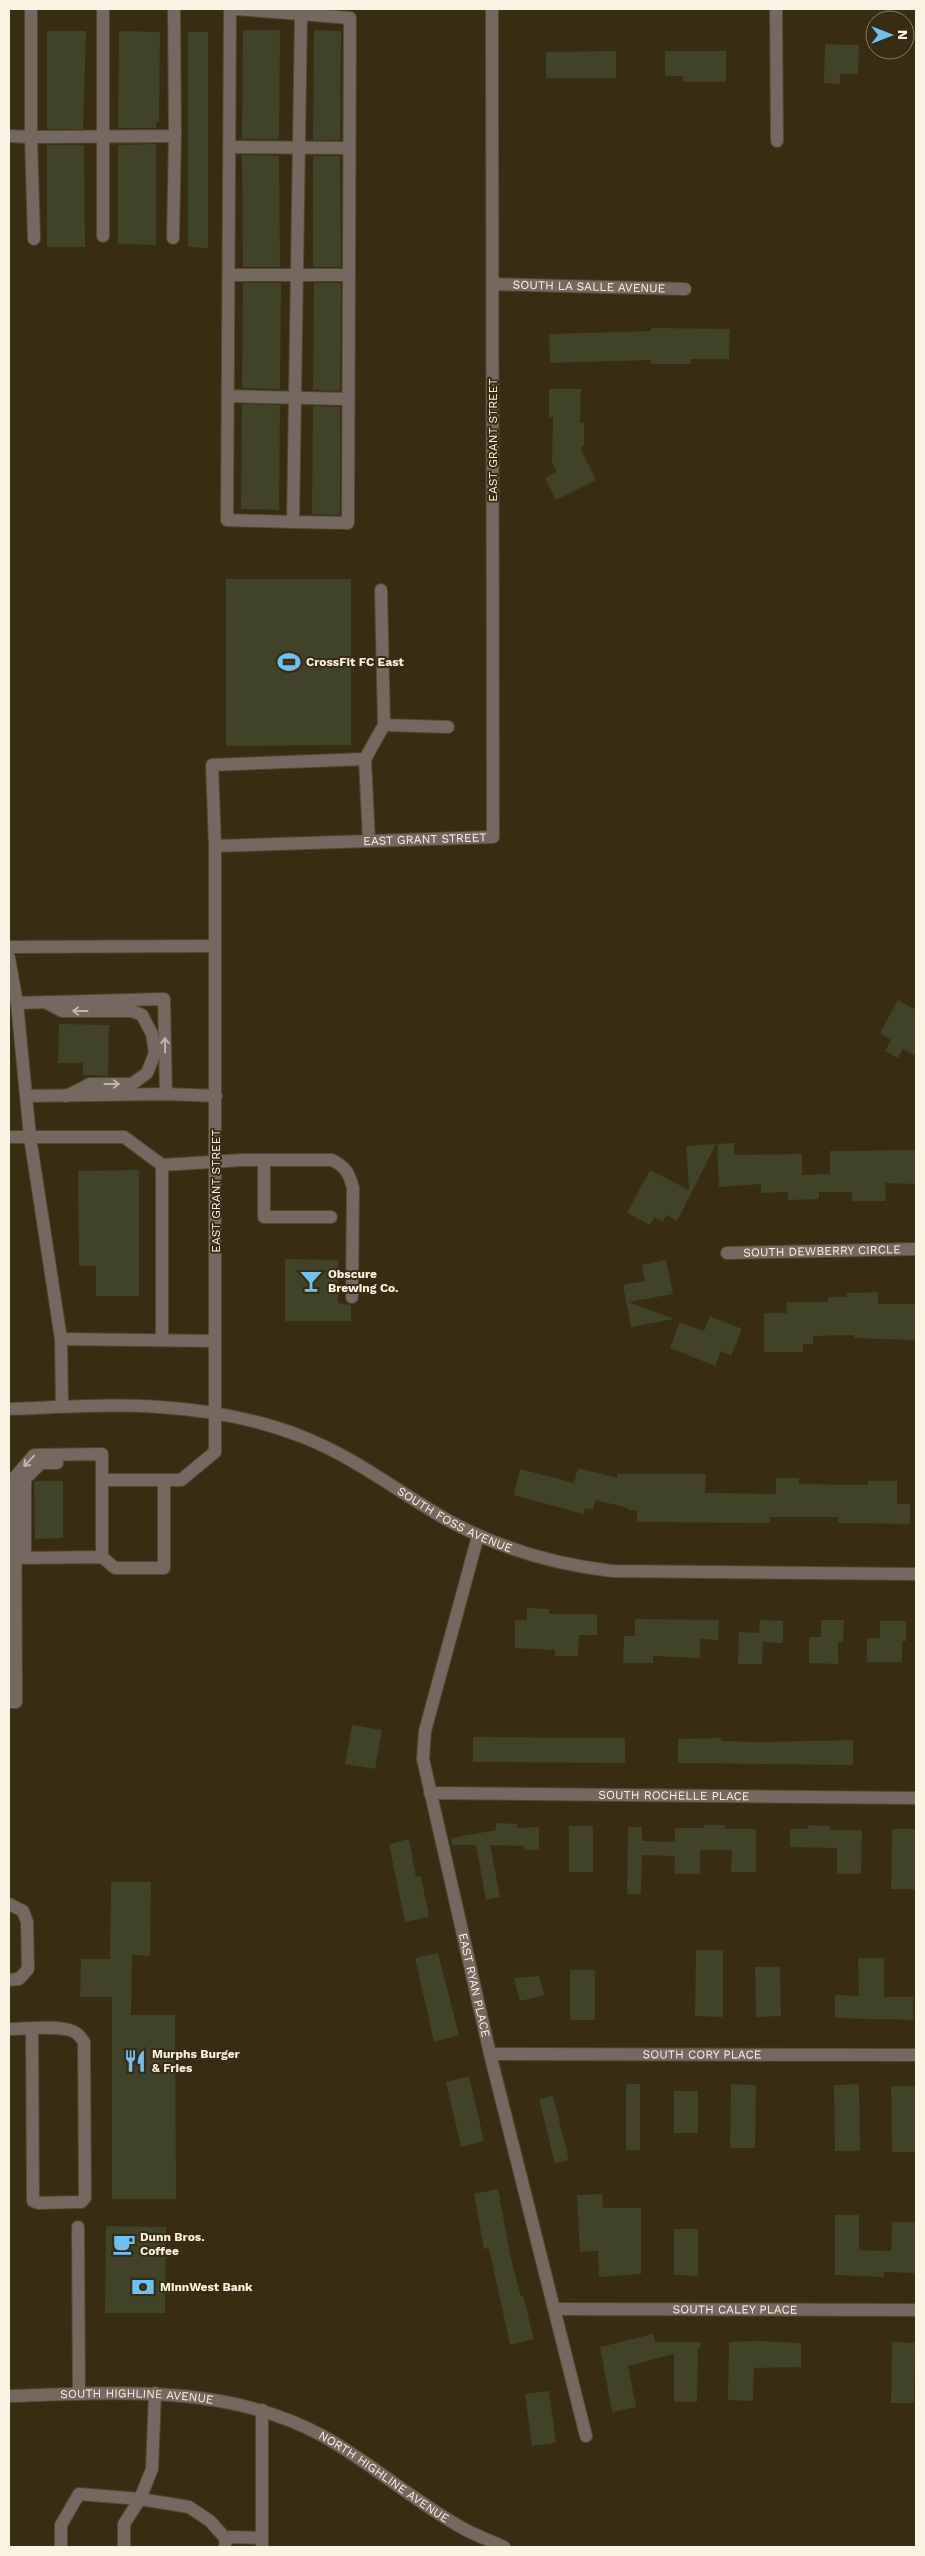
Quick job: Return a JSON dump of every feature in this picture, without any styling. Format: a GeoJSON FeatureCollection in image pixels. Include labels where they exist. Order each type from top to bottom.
{"type":"FeatureCollection","features":[{"type":"Feature","properties":{"kind":"street"},"geometry":{"type":"LineString","coordinates":[[31,9],[31,136],[34,239]]}},
{"type":"Feature","properties":{"kind":"street"},"geometry":{"type":"LineString","coordinates":[[103,9],[103,236]]}},
{"type":"Feature","properties":{"kind":"street"},"geometry":{"type":"LineString","coordinates":[[173,238],[175,136],[174,9]]}},
{"type":"Feature","properties":{"kind":"street"},"geometry":{"type":"LineString","coordinates":[[230,9],[227,520],[348,523],[350,18],[236,9]]}},
{"type":"Feature","properties":{"kind":"street","name":"EAST GRANT STREET"},"geometry":{"type":"LineString","coordinates":[[164,1481],[181,1480],[215,1452],[215,846],[493,837],[492,9]]}},
{"type":"Feature","properties":{"kind":"street"},"geometry":{"type":"LineString","coordinates":[[776,9],[777,142]]}},
{"type":"Feature","properties":{"kind":"street"},"geometry":{"type":"LineString","coordinates":[[293,522],[301,14]]}},
{"type":"Feature","properties":{"kind":"street"},"geometry":{"type":"LineString","coordinates":[[9,136],[175,136]]}},
{"type":"Feature","properties":{"kind":"street"},"geometry":{"type":"LineString","coordinates":[[230,147],[349,148]]}},
{"type":"Feature","properties":{"kind":"street"},"geometry":{"type":"LineString","coordinates":[[228,275],[349,275]]}},
{"type":"Feature","properties":{"kind":"street","name":"SOUTH LA SALLE AVENUE"},"geometry":{"type":"LineString","coordinates":[[493,284],[685,289]]}},
{"type":"Feature","properties":{"kind":"street"},"geometry":{"type":"LineString","coordinates":[[228,396],[348,399]]}},
{"type":"Feature","properties":{"kind":"street"},"geometry":{"type":"LineString","coordinates":[[369,842],[365,758],[384,725],[381,590]]}},
{"type":"Feature","properties":{"kind":"street"},"geometry":{"type":"LineString","coordinates":[[384,725],[448,726]]}},
{"type":"Feature","properties":{"kind":"street"},"geometry":{"type":"LineString","coordinates":[[215,846],[212,765],[365,758]]}},
{"type":"Feature","properties":{"kind":"street"},"geometry":{"type":"LineString","coordinates":[[9,947],[215,946]]}},
{"type":"Feature","properties":{"kind":"street"},"geometry":{"type":"LineString","coordinates":[[9,958],[18,1003],[30,1137],[61,1339],[62,1406]]}},
{"type":"Feature","properties":{"kind":"street"},"geometry":{"type":"LineString","coordinates":[[18,1003],[164,999],[166,1094]]}},
{"type":"Feature","properties":{"kind":"street"},"geometry":{"type":"LineString","coordinates":[[46,1002],[62,1011],[132,1011],[142,1016],[152,1034],[155,1053],[147,1074],[132,1084],[90,1084],[66,1096]]}},
{"type":"Feature","properties":{"kind":"street"},"geometry":{"type":"LineString","coordinates":[[26,1096],[166,1094],[216,1096]]}},
{"type":"Feature","properties":{"kind":"street"},"geometry":{"type":"LineString","coordinates":[[9,1137],[124,1137],[162,1165],[264,1160],[332,1160],[343,1165],[350,1174],[353,1188],[352,1297]]}},
{"type":"Feature","properties":{"kind":"street"},"geometry":{"type":"LineString","coordinates":[[264,1160],[264,1217],[332,1216]]}},
{"type":"Feature","properties":{"kind":"street"},"geometry":{"type":"LineString","coordinates":[[162,1165],[162,1340]]}},
{"type":"Feature","properties":{"kind":"street","name":"SOUTH DEWBERRY CIRCLE"},"geometry":{"type":"LineString","coordinates":[[727,1253],[916,1249]]}},
{"type":"Feature","properties":{"kind":"street"},"geometry":{"type":"LineString","coordinates":[[61,1339],[215,1341]]}},
{"type":"Feature","properties":{"kind":"street","name":"SOUTH FOSS AVENUE"},"geometry":{"type":"LineString","coordinates":[[9,1409],[149,1405],[215,1412],[245,1418],[329,1448],[478,1536],[542,1560],[612,1571],[916,1574]]}},
{"type":"Feature","properties":{"kind":"street"},"geometry":{"type":"LineString","coordinates":[[9,1702],[16,1702],[21,1558],[15,1477],[34,1455],[102,1454],[102,1557]]}},
{"type":"Feature","properties":{"kind":"street"},"geometry":{"type":"LineString","coordinates":[[21,1558],[102,1557],[114,1568],[164,1568],[164,1481],[102,1480]]}},
{"type":"Feature","properties":{"kind":"street","name":"EAST RYAN PLACE"},"geometry":{"type":"LineString","coordinates":[[478,1536],[425,1731],[423,1759],[490,2054],[586,2436]]}},
{"type":"Feature","properties":{"kind":"street","name":"SOUTH ROCHELLE PLACE"},"geometry":{"type":"LineString","coordinates":[[430,1793],[916,1798]]}},
{"type":"Feature","properties":{"kind":"street"},"geometry":{"type":"LineString","coordinates":[[9,1904],[23,1911],[27,1922],[28,1969],[19,1979],[9,1980]]}},
{"type":"Feature","properties":{"kind":"street"},"geometry":{"type":"LineString","coordinates":[[9,2029],[68,2028],[77,2033],[84,2042],[85,2198],[81,2202],[38,2203],[34,2201],[32,2029]]}},
{"type":"Feature","properties":{"kind":"street","name":"SOUTH CORY PLACE"},"geometry":{"type":"LineString","coordinates":[[490,2054],[916,2055]]}},
{"type":"Feature","properties":{"kind":"street"},"geometry":{"type":"LineString","coordinates":[[78,2227],[79,2394]]}},
{"type":"Feature","properties":{"kind":"street","name":"SOUTH CALEY PLACE"},"geometry":{"type":"LineString","coordinates":[[555,2309],[916,2310]]}},
{"type":"Feature","properties":{"kind":"street"},"geometry":{"type":"LineString","coordinates":[[124,2547],[124,2524],[140,2499],[152,2469],[155,2393]]}},
{"type":"Feature","properties":{"kind":"street","name":"SOUTH HIGHLINE AVENUE"},"geometry":{"type":"LineString","coordinates":[[9,2396],[155,2393],[201,2397],[262,2410]]}},
{"type":"Feature","properties":{"kind":"street"},"geometry":{"type":"LineString","coordinates":[[61,2547],[61,2525],[79,2494],[140,2499],[189,2506],[210,2521],[226,2543],[230,2537],[262,2542],[262,2410]]}},
{"type":"Feature","properties":{"kind":"street","name":"NORTH HIGHLINE AVENUE"},"geometry":{"type":"LineString","coordinates":[[262,2410],[323,2436],[465,2529],[504,2547]]}},
{"type":"Feature","properties":{"kind":"building"},"geometry":{"type":"Polygon","coordinates":[[[243,30],[280,30],[279,139],[242,139],[243,30]]]}},
{"type":"Feature","properties":{"kind":"building"},"geometry":{"type":"Polygon","coordinates":[[[314,30],[341,31],[340,140],[313,140],[314,30]]]}},
{"type":"Feature","properties":{"kind":"building"},"geometry":{"type":"Polygon","coordinates":[[[47,31],[86,31],[83,129],[47,129],[47,31]]]}},
{"type":"Feature","properties":{"kind":"building"},"geometry":{"type":"Polygon","coordinates":[[[119,31],[160,32],[159,122],[156,122],[156,128],[118,128],[119,31]]]}},
{"type":"Feature","properties":{"kind":"building"},"geometry":{"type":"Polygon","coordinates":[[[188,32],[208,32],[208,248],[188,247],[188,32]]]}},
{"type":"Feature","properties":{"kind":"building"},"geometry":{"type":"Polygon","coordinates":[[[825,44],[859,45],[858,74],[840,74],[840,84],[824,83],[825,44]]]}},
{"type":"Feature","properties":{"kind":"building"},"geometry":{"type":"Polygon","coordinates":[[[616,51],[616,78],[546,78],[546,52],[616,51]]]}},
{"type":"Feature","properties":{"kind":"building"},"geometry":{"type":"Polygon","coordinates":[[[665,51],[726,51],[726,82],[683,82],[683,76],[665,76],[665,51]]]}},
{"type":"Feature","properties":{"kind":"building"},"geometry":{"type":"Polygon","coordinates":[[[156,144],[156,245],[118,244],[118,145],[156,144]]]}},
{"type":"Feature","properties":{"kind":"building"},"geometry":{"type":"Polygon","coordinates":[[[47,145],[84,145],[85,247],[47,247],[47,145]]]}},
{"type":"Feature","properties":{"kind":"building"},"geometry":{"type":"Polygon","coordinates":[[[242,155],[279,156],[280,267],[243,267],[242,155]]]}},
{"type":"Feature","properties":{"kind":"building"},"geometry":{"type":"Polygon","coordinates":[[[313,156],[340,156],[341,267],[313,267],[313,156]]]}},
{"type":"Feature","properties":{"kind":"building"},"geometry":{"type":"Polygon","coordinates":[[[243,283],[281,283],[280,389],[242,388],[243,283]]]}},
{"type":"Feature","properties":{"kind":"building"},"geometry":{"type":"Polygon","coordinates":[[[314,283],[341,283],[340,391],[313,390],[314,283]]]}},
{"type":"Feature","properties":{"kind":"building"},"geometry":{"type":"Polygon","coordinates":[[[651,328],[730,329],[729,359],[691,359],[691,364],[651,364],[651,360],[550,363],[549,334],[651,331],[651,328]]]}},
{"type":"Feature","properties":{"kind":"building"},"geometry":{"type":"Polygon","coordinates":[[[549,389],[581,389],[580,423],[584,423],[584,445],[580,448],[596,480],[556,500],[545,478],[557,471],[552,462],[553,417],[549,417],[549,389]]]}},
{"type":"Feature","properties":{"kind":"building"},"geometry":{"type":"Polygon","coordinates":[[[242,404],[280,405],[279,510],[241,509],[242,404]]]}},
{"type":"Feature","properties":{"kind":"building"},"geometry":{"type":"Polygon","coordinates":[[[313,406],[340,407],[340,515],[312,514],[313,406]]]}},
{"type":"Feature","properties":{"kind":"building","name":"CrossFit FC East"},"geometry":{"type":"Polygon","coordinates":[[[226,579],[351,579],[351,745],[226,746],[226,579]]]}},
{"type":"Feature","properties":{"kind":"building"},"geometry":{"type":"Polygon","coordinates":[[[898,1000],[916,1010],[916,1056],[903,1049],[898,1058],[885,1051],[891,1040],[880,1033],[898,1000]]]}},
{"type":"Feature","properties":{"kind":"building"},"geometry":{"type":"Polygon","coordinates":[[[59,1024],[109,1025],[108,1076],[83,1075],[83,1063],[58,1063],[59,1024]]]}},
{"type":"Feature","properties":{"kind":"building"},"geometry":{"type":"Polygon","coordinates":[[[734,1143],[734,1155],[802,1154],[802,1175],[830,1174],[830,1151],[916,1150],[916,1184],[885,1183],[886,1201],[852,1201],[852,1192],[819,1192],[819,1199],[788,1200],[788,1192],[761,1193],[761,1184],[719,1187],[717,1144],[734,1143]]]}},
{"type":"Feature","properties":{"kind":"building"},"geometry":{"type":"Polygon","coordinates":[[[716,1144],[677,1221],[666,1215],[663,1222],[654,1217],[650,1225],[627,1213],[650,1170],[689,1190],[686,1146],[716,1144]]]}},
{"type":"Feature","properties":{"kind":"building"},"geometry":{"type":"Polygon","coordinates":[[[139,1170],[139,1296],[96,1296],[96,1266],[79,1266],[78,1171],[139,1170]]]}},
{"type":"Feature","properties":{"kind":"building","name":"Obscure Brewing Co."},"geometry":{"type":"Polygon","coordinates":[[[285,1259],[338,1260],[338,1303],[351,1305],[351,1321],[285,1321],[285,1259]]]}},
{"type":"Feature","properties":{"kind":"building"},"geometry":{"type":"Polygon","coordinates":[[[666,1260],[673,1294],[628,1302],[674,1319],[631,1327],[623,1285],[645,1281],[642,1265],[666,1260]]]}},
{"type":"Feature","properties":{"kind":"building"},"geometry":{"type":"Polygon","coordinates":[[[878,1292],[878,1304],[916,1304],[916,1340],[854,1338],[854,1335],[813,1336],[813,1344],[803,1344],[803,1352],[764,1352],[764,1313],[787,1313],[786,1302],[828,1302],[828,1297],[847,1297],[847,1293],[878,1292]]]}},
{"type":"Feature","properties":{"kind":"building"},"geometry":{"type":"Polygon","coordinates":[[[710,1316],[742,1329],[731,1356],[721,1351],[715,1366],[670,1348],[680,1322],[704,1331],[710,1316]]]}},
{"type":"Feature","properties":{"kind":"building"},"geometry":{"type":"Polygon","coordinates":[[[578,1468],[617,1478],[617,1474],[706,1474],[705,1493],[776,1494],[776,1478],[799,1478],[799,1484],[868,1485],[868,1481],[897,1481],[897,1504],[910,1504],[910,1524],[838,1523],[838,1517],[770,1517],[770,1523],[637,1522],[637,1510],[628,1510],[628,1508],[596,1500],[593,1510],[585,1508],[583,1514],[514,1495],[520,1469],[574,1483],[578,1468]]]}},
{"type":"Feature","properties":{"kind":"building"},"geometry":{"type":"Polygon","coordinates":[[[34,1481],[63,1481],[63,1538],[35,1539],[34,1481]]]}},
{"type":"Feature","properties":{"kind":"building"},"geometry":{"type":"Polygon","coordinates":[[[527,1608],[549,1609],[549,1614],[597,1614],[597,1635],[579,1635],[578,1656],[555,1656],[555,1650],[515,1648],[515,1620],[527,1620],[527,1608]]]}},
{"type":"Feature","properties":{"kind":"building"},"geometry":{"type":"Polygon","coordinates":[[[635,1619],[719,1620],[718,1640],[700,1639],[700,1658],[653,1656],[653,1663],[623,1663],[624,1636],[635,1636],[635,1619]]]}},
{"type":"Feature","properties":{"kind":"building"},"geometry":{"type":"Polygon","coordinates":[[[760,1620],[783,1621],[783,1643],[763,1642],[762,1664],[738,1664],[739,1632],[759,1633],[760,1620]]]}},
{"type":"Feature","properties":{"kind":"building"},"geometry":{"type":"Polygon","coordinates":[[[821,1620],[844,1620],[843,1642],[838,1642],[838,1664],[809,1663],[809,1637],[821,1637],[821,1620]]]}},
{"type":"Feature","properties":{"kind":"building"},"geometry":{"type":"Polygon","coordinates":[[[880,1621],[906,1621],[906,1641],[902,1641],[902,1662],[867,1662],[867,1638],[880,1638],[880,1621]]]}},
{"type":"Feature","properties":{"kind":"building"},"geometry":{"type":"Polygon","coordinates":[[[352,1725],[382,1730],[375,1769],[345,1764],[352,1725]]]}},
{"type":"Feature","properties":{"kind":"building"},"geometry":{"type":"Polygon","coordinates":[[[473,1737],[625,1738],[625,1763],[473,1762],[473,1737]]]}},
{"type":"Feature","properties":{"kind":"building"},"geometry":{"type":"Polygon","coordinates":[[[721,1738],[721,1741],[759,1742],[853,1740],[853,1765],[678,1763],[678,1739],[721,1738]]]}},
{"type":"Feature","properties":{"kind":"building"},"geometry":{"type":"Polygon","coordinates":[[[496,1823],[517,1824],[517,1828],[539,1827],[539,1850],[525,1850],[524,1846],[490,1845],[500,1897],[486,1900],[476,1845],[452,1845],[451,1838],[496,1830],[496,1823]]]}},
{"type":"Feature","properties":{"kind":"building"},"geometry":{"type":"Polygon","coordinates":[[[704,1825],[725,1825],[725,1829],[756,1829],[756,1872],[731,1872],[732,1850],[700,1850],[700,1874],[674,1874],[675,1856],[642,1855],[641,1894],[627,1894],[628,1827],[642,1827],[642,1841],[675,1842],[675,1828],[704,1828],[704,1825]]]}},
{"type":"Feature","properties":{"kind":"building"},"geometry":{"type":"Polygon","coordinates":[[[808,1825],[830,1826],[830,1830],[862,1830],[861,1874],[837,1874],[837,1848],[790,1847],[790,1829],[808,1829],[808,1825]]]}},
{"type":"Feature","properties":{"kind":"building"},"geometry":{"type":"Polygon","coordinates":[[[569,1826],[593,1826],[593,1872],[569,1872],[569,1826]]]}},
{"type":"Feature","properties":{"kind":"building"},"geometry":{"type":"Polygon","coordinates":[[[892,1829],[916,1829],[916,1889],[891,1889],[892,1829]]]}},
{"type":"Feature","properties":{"kind":"building"},"geometry":{"type":"Polygon","coordinates":[[[409,1839],[416,1877],[421,1876],[429,1917],[405,1922],[389,1844],[409,1839]]]}},
{"type":"Feature","properties":{"kind":"building"},"geometry":{"type":"Polygon","coordinates":[[[111,1882],[151,1882],[150,1956],[132,1955],[131,2015],[175,2015],[176,2199],[112,2199],[112,1997],[80,1997],[81,1959],[110,1959],[111,1882]]]}},
{"type":"Feature","properties":{"kind":"building"},"geometry":{"type":"Polygon","coordinates":[[[696,1950],[723,1950],[723,2017],[695,2016],[696,1950]]]}},
{"type":"Feature","properties":{"kind":"building"},"geometry":{"type":"Polygon","coordinates":[[[438,1953],[459,2035],[434,2042],[415,1958],[438,1953]]]}},
{"type":"Feature","properties":{"kind":"building"},"geometry":{"type":"Polygon","coordinates":[[[858,1958],[884,1958],[884,1997],[913,1997],[913,2020],[835,2018],[835,1995],[859,1996],[858,1958]]]}},
{"type":"Feature","properties":{"kind":"building"},"geometry":{"type":"Polygon","coordinates":[[[755,1967],[780,1967],[781,2016],[756,2017],[755,1967]]]}},
{"type":"Feature","properties":{"kind":"building"},"geometry":{"type":"Polygon","coordinates":[[[570,1970],[595,1970],[595,2020],[570,2020],[570,1970]]]}},
{"type":"Feature","properties":{"kind":"building"},"geometry":{"type":"Polygon","coordinates":[[[539,1976],[544,1995],[520,2001],[514,1978],[539,1976]]]}},
{"type":"Feature","properties":{"kind":"building"},"geometry":{"type":"Polygon","coordinates":[[[469,2076],[484,2141],[461,2147],[446,2082],[469,2076]]]}},
{"type":"Feature","properties":{"kind":"building"},"geometry":{"type":"Polygon","coordinates":[[[626,2084],[640,2084],[640,2150],[626,2150],[626,2084]]]}},
{"type":"Feature","properties":{"kind":"building"},"geometry":{"type":"Polygon","coordinates":[[[731,2084],[756,2085],[755,2148],[730,2148],[731,2084]]]}},
{"type":"Feature","properties":{"kind":"building"},"geometry":{"type":"Polygon","coordinates":[[[859,2084],[860,2151],[835,2151],[834,2085],[859,2084]]]}},
{"type":"Feature","properties":{"kind":"building"},"geometry":{"type":"Polygon","coordinates":[[[891,2086],[916,2086],[916,2152],[892,2152],[891,2086]]]}},
{"type":"Feature","properties":{"kind":"building"},"geometry":{"type":"Polygon","coordinates":[[[674,2091],[698,2091],[698,2133],[674,2133],[674,2091]]]}},
{"type":"Feature","properties":{"kind":"building"},"geometry":{"type":"Polygon","coordinates":[[[553,2096],[569,2160],[555,2164],[539,2099],[553,2096]]]}},
{"type":"Feature","properties":{"kind":"building"},"geometry":{"type":"Polygon","coordinates":[[[498,2189],[511,2259],[534,2339],[510,2345],[489,2248],[484,2249],[474,2194],[498,2189]]]}},
{"type":"Feature","properties":{"kind":"building"},"geometry":{"type":"Polygon","coordinates":[[[602,2194],[603,2208],[641,2208],[641,2274],[599,2277],[598,2251],[580,2252],[577,2195],[602,2194]]]}},
{"type":"Feature","properties":{"kind":"building"},"geometry":{"type":"Polygon","coordinates":[[[835,2215],[859,2215],[859,2250],[891,2251],[892,2222],[916,2222],[915,2273],[884,2272],[884,2277],[835,2275],[835,2215]]]}},
{"type":"Feature","properties":{"kind":"building"},"geometry":{"type":"Polygon","coordinates":[[[106,2226],[166,2227],[165,2313],[105,2313],[106,2226]]]}},
{"type":"Feature","properties":{"kind":"building"},"geometry":{"type":"Polygon","coordinates":[[[674,2229],[698,2229],[698,2276],[674,2275],[674,2229]]]}},
{"type":"Feature","properties":{"kind":"building"},"geometry":{"type":"Polygon","coordinates":[[[653,2334],[655,2342],[701,2342],[701,2347],[698,2348],[697,2402],[674,2402],[674,2354],[628,2366],[636,2407],[612,2412],[600,2347],[653,2334]]]}},
{"type":"Feature","properties":{"kind":"building"},"geometry":{"type":"Polygon","coordinates":[[[729,2342],[801,2343],[801,2367],[754,2368],[753,2401],[728,2400],[729,2342]]]}},
{"type":"Feature","properties":{"kind":"building"},"geometry":{"type":"Polygon","coordinates":[[[892,2342],[915,2343],[914,2403],[891,2403],[892,2342]]]}},
{"type":"Feature","properties":{"kind":"building"},"geometry":{"type":"Polygon","coordinates":[[[549,2391],[556,2443],[532,2446],[525,2394],[549,2391]]]}},
{"type":"Feature","properties":{"kind":"place","name":"CrossFit FC East"},"geometry":{"type":"Point","coordinates":[289,662]}},
{"type":"Feature","properties":{"kind":"place","name":"Obscure Brewing Co."},"geometry":{"type":"Point","coordinates":[311,1281]}},
{"type":"Feature","properties":{"kind":"place","name":"Murphs Burger & Fries"},"geometry":{"type":"Point","coordinates":[135,2061]}},
{"type":"Feature","properties":{"kind":"place","name":"Dunn Bros. Coffee"},"geometry":{"type":"Point","coordinates":[124,2244]}},
{"type":"Feature","properties":{"kind":"place","name":"MinnWest Bank"},"geometry":{"type":"Point","coordinates":[143,2287]}}]}
